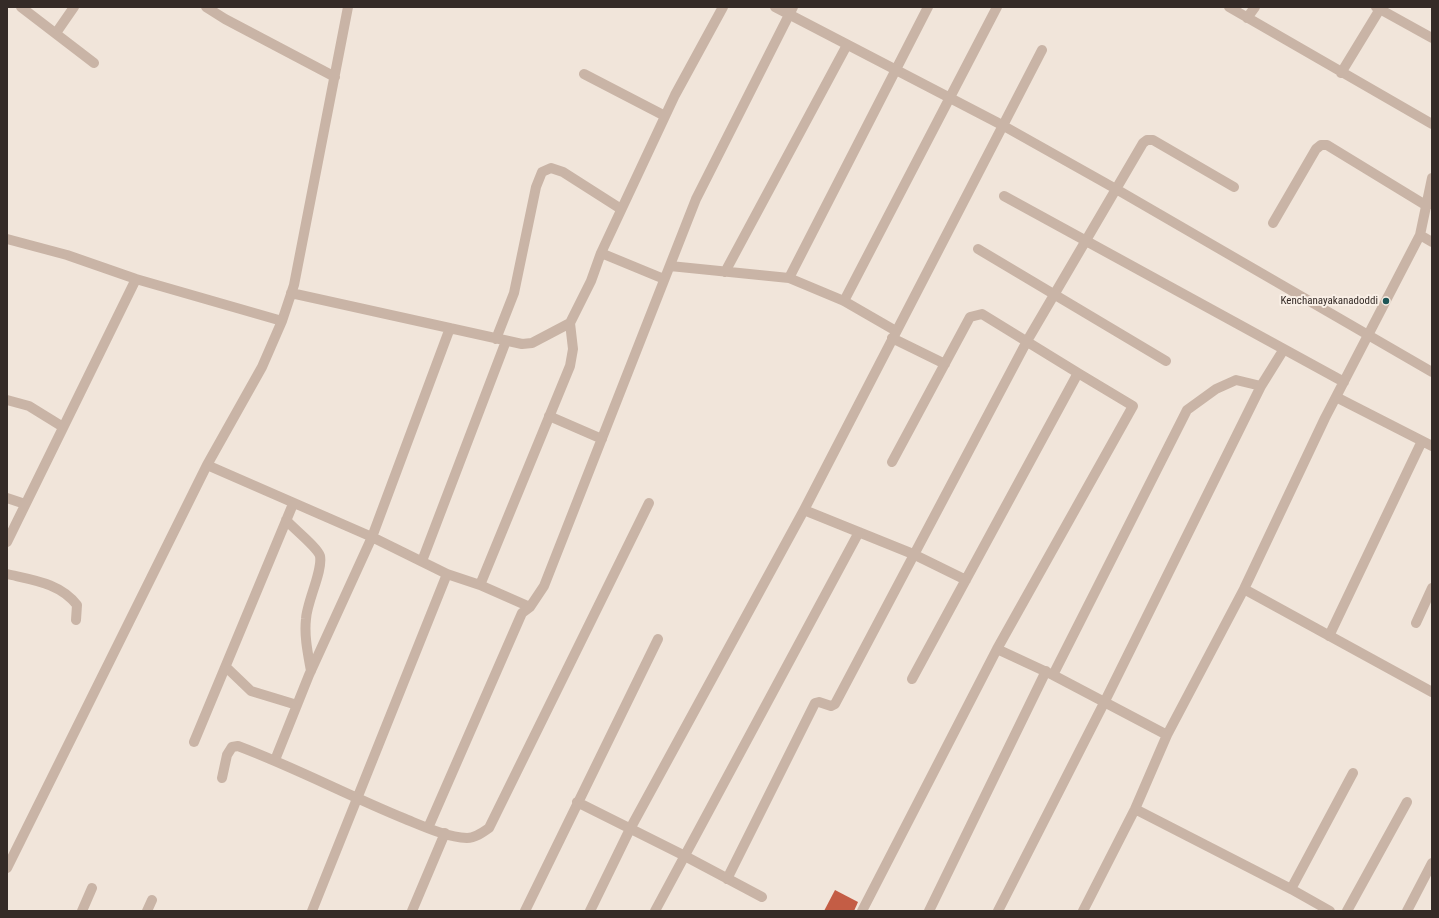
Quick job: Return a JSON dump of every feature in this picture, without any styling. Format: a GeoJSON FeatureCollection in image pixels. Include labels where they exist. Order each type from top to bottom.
{"type":"FeatureCollection","features":[{"type":"Feature","properties":{"kind":"street"},"geometry":{"type":"LineString","coordinates":[[21,7],[56,32],[94,63]]}},
{"type":"Feature","properties":{"kind":"street"},"geometry":{"type":"LineString","coordinates":[[56,32],[74,7]]}},
{"type":"Feature","properties":{"kind":"street"},"geometry":{"type":"LineString","coordinates":[[206,7],[225,19],[334,77]]}},
{"type":"Feature","properties":{"kind":"street"},"geometry":{"type":"LineString","coordinates":[[7,868],[207,465],[262,367],[282,321],[291,293],[348,7]]}},
{"type":"Feature","properties":{"kind":"street"},"geometry":{"type":"LineString","coordinates":[[480,585],[570,366],[573,349],[570,323],[591,281],[601,253],[665,116],[724,7]]}},
{"type":"Feature","properties":{"kind":"street"},"geometry":{"type":"LineString","coordinates":[[775,7],[791,11],[846,45],[1002,125],[1116,188],[1432,372]]}},
{"type":"Feature","properties":{"kind":"street"},"geometry":{"type":"LineString","coordinates":[[789,278],[928,7]]}},
{"type":"Feature","properties":{"kind":"street"},"geometry":{"type":"LineString","coordinates":[[844,301],[997,7]]}},
{"type":"Feature","properties":{"kind":"street"},"geometry":{"type":"LineString","coordinates":[[1229,7],[1341,73],[1432,124]]}},
{"type":"Feature","properties":{"kind":"street"},"geometry":{"type":"LineString","coordinates":[[1247,18],[1255,7]]}},
{"type":"Feature","properties":{"kind":"street"},"geometry":{"type":"LineString","coordinates":[[1341,73],[1378,8],[1432,38]]}},
{"type":"Feature","properties":{"kind":"street"},"geometry":{"type":"LineString","coordinates":[[428,828],[522,613],[530,607],[544,586],[696,199],[791,11]]}},
{"type":"Feature","properties":{"kind":"street"},"geometry":{"type":"LineString","coordinates":[[725,272],[846,45]]}},
{"type":"Feature","properties":{"kind":"street"},"geometry":{"type":"LineString","coordinates":[[590,911],[630,829],[804,510],[1042,50]]}},
{"type":"Feature","properties":{"kind":"street"},"geometry":{"type":"LineString","coordinates":[[584,74],[665,116]]}},
{"type":"Feature","properties":{"kind":"street"},"geometry":{"type":"LineString","coordinates":[[727,879],[815,703],[819,702],[831,706],[835,704],[1027,341],[1142,143],[1147,140],[1153,140],[1234,187]]}},
{"type":"Feature","properties":{"kind":"street"},"geometry":{"type":"LineString","coordinates":[[1273,223],[1316,149],[1321,145],[1327,145],[1427,206]]}},
{"type":"Feature","properties":{"kind":"street"},"geometry":{"type":"LineString","coordinates":[[422,561],[501,340],[514,294],[536,187],[542,172],[551,168],[563,172],[621,209]]}},
{"type":"Feature","properties":{"kind":"street"},"geometry":{"type":"LineString","coordinates":[[1084,911],[1135,809],[1167,735],[1244,589],[1336,397],[1420,235],[1432,178]]}},
{"type":"Feature","properties":{"kind":"street"},"geometry":{"type":"LineString","coordinates":[[1004,196],[1344,382]]}},
{"type":"Feature","properties":{"kind":"street"},"geometry":{"type":"LineString","coordinates":[[1420,235],[1432,242]]}},
{"type":"Feature","properties":{"kind":"street"},"geometry":{"type":"LineString","coordinates":[[7,239],[67,255],[136,279],[282,321]]}},
{"type":"Feature","properties":{"kind":"street"},"geometry":{"type":"LineString","coordinates":[[978,249],[1166,361]]}},
{"type":"Feature","properties":{"kind":"street"},"geometry":{"type":"LineString","coordinates":[[601,253],[664,279]]}},
{"type":"Feature","properties":{"kind":"street"},"geometry":{"type":"LineString","coordinates":[[670,266],[789,278],[844,301],[894,334],[944,364]]}},
{"type":"Feature","properties":{"kind":"street"},"geometry":{"type":"LineString","coordinates":[[7,542],[136,279]]}},
{"type":"Feature","properties":{"kind":"street"},"geometry":{"type":"LineString","coordinates":[[291,293],[522,344],[532,343],[570,323]]}},
{"type":"Feature","properties":{"kind":"street"},"geometry":{"type":"LineString","coordinates":[[862,911],[997,649],[1133,406],[982,314],[975,315],[970,318],[944,364],[892,462]]}},
{"type":"Feature","properties":{"kind":"street"},"geometry":{"type":"LineString","coordinates":[[275,760],[311,671],[372,537],[450,328]]}},
{"type":"Feature","properties":{"kind":"street"},"geometry":{"type":"LineString","coordinates":[[998,911],[1104,703],[1261,386],[1284,349]]}},
{"type":"Feature","properties":{"kind":"street"},"geometry":{"type":"LineString","coordinates":[[912,679],[1078,373]]}},
{"type":"Feature","properties":{"kind":"street"},"geometry":{"type":"LineString","coordinates":[[929,911],[1049,673],[1187,410],[1216,388],[1236,380],[1261,386]]}},
{"type":"Feature","properties":{"kind":"street"},"geometry":{"type":"LineString","coordinates":[[1336,397],[1432,446]]}},
{"type":"Feature","properties":{"kind":"street"},"geometry":{"type":"LineString","coordinates":[[7,400],[29,406],[63,427]]}},
{"type":"Feature","properties":{"kind":"street"},"geometry":{"type":"LineString","coordinates":[[549,416],[602,439]]}},
{"type":"Feature","properties":{"kind":"street"},"geometry":{"type":"LineString","coordinates":[[1329,636],[1422,441]]}},
{"type":"Feature","properties":{"kind":"street"},"geometry":{"type":"LineString","coordinates":[[207,465],[293,504],[372,537],[448,574],[480,585],[530,607]]}},
{"type":"Feature","properties":{"kind":"street"},"geometry":{"type":"LineString","coordinates":[[7,498],[26,504]]}},
{"type":"Feature","properties":{"kind":"street"},"geometry":{"type":"LineString","coordinates":[[222,778],[227,755],[232,747],[238,746],[275,760],[358,800],[428,828],[468,838],[480,835],[489,828],[649,503]]}},
{"type":"Feature","properties":{"kind":"street"},"geometry":{"type":"LineString","coordinates":[[194,742],[293,504]]}},
{"type":"Feature","properties":{"kind":"street"},"geometry":{"type":"LineString","coordinates":[[804,510],[913,554],[966,580]]}},
{"type":"Feature","properties":{"kind":"street"},"geometry":{"type":"LineString","coordinates":[[286,520],[316,548],[320,555],[320,565],[306,618],[307,649],[311,671]]}},
{"type":"Feature","properties":{"kind":"street"},"geometry":{"type":"LineString","coordinates":[[655,911],[683,855],[859,532]]}},
{"type":"Feature","properties":{"kind":"street"},"geometry":{"type":"LineString","coordinates":[[7,574],[45,583],[70,595],[77,605],[76,620]]}},
{"type":"Feature","properties":{"kind":"street"},"geometry":{"type":"LineString","coordinates":[[312,911],[448,574]]}},
{"type":"Feature","properties":{"kind":"street"},"geometry":{"type":"LineString","coordinates":[[1416,623],[1432,588]]}},
{"type":"Feature","properties":{"kind":"street"},"geometry":{"type":"LineString","coordinates":[[1244,589],[1432,692]]}},
{"type":"Feature","properties":{"kind":"street"},"geometry":{"type":"LineString","coordinates":[[525,911],[658,639]]}},
{"type":"Feature","properties":{"kind":"street"},"geometry":{"type":"LineString","coordinates":[[997,649],[1049,673],[1167,735]]}},
{"type":"Feature","properties":{"kind":"street"},"geometry":{"type":"LineString","coordinates":[[226,667],[251,691],[297,705]]}},
{"type":"Feature","properties":{"kind":"street"},"geometry":{"type":"LineString","coordinates":[[1292,888],[1353,773]]}},
{"type":"Feature","properties":{"kind":"street"},"geometry":{"type":"LineString","coordinates":[[577,802],[683,855],[762,897]]}},
{"type":"Feature","properties":{"kind":"street"},"geometry":{"type":"LineString","coordinates":[[1347,911],[1406,802]]}},
{"type":"Feature","properties":{"kind":"street"},"geometry":{"type":"LineString","coordinates":[[1135,809],[1292,888],[1330,911]]}},
{"type":"Feature","properties":{"kind":"street"},"geometry":{"type":"LineString","coordinates":[[412,911],[445,833]]}},
{"type":"Feature","properties":{"kind":"street"},"geometry":{"type":"LineString","coordinates":[[1407,911],[1432,863]]}},
{"type":"Feature","properties":{"kind":"street"},"geometry":{"type":"LineString","coordinates":[[82,911],[92,888]]}},
{"type":"Feature","properties":{"kind":"street"},"geometry":{"type":"LineString","coordinates":[[147,911],[152,900]]}},
{"type":"Feature","properties":{"kind":"building"},"geometry":{"type":"Polygon","coordinates":[[[835,890],[858,902],[854,911],[824,911],[835,890]]]}},
{"type":"Feature","properties":{"kind":"place","name":"Kenchanayakanadoddi"},"geometry":{"type":"Point","coordinates":[1386,301]}}]}
